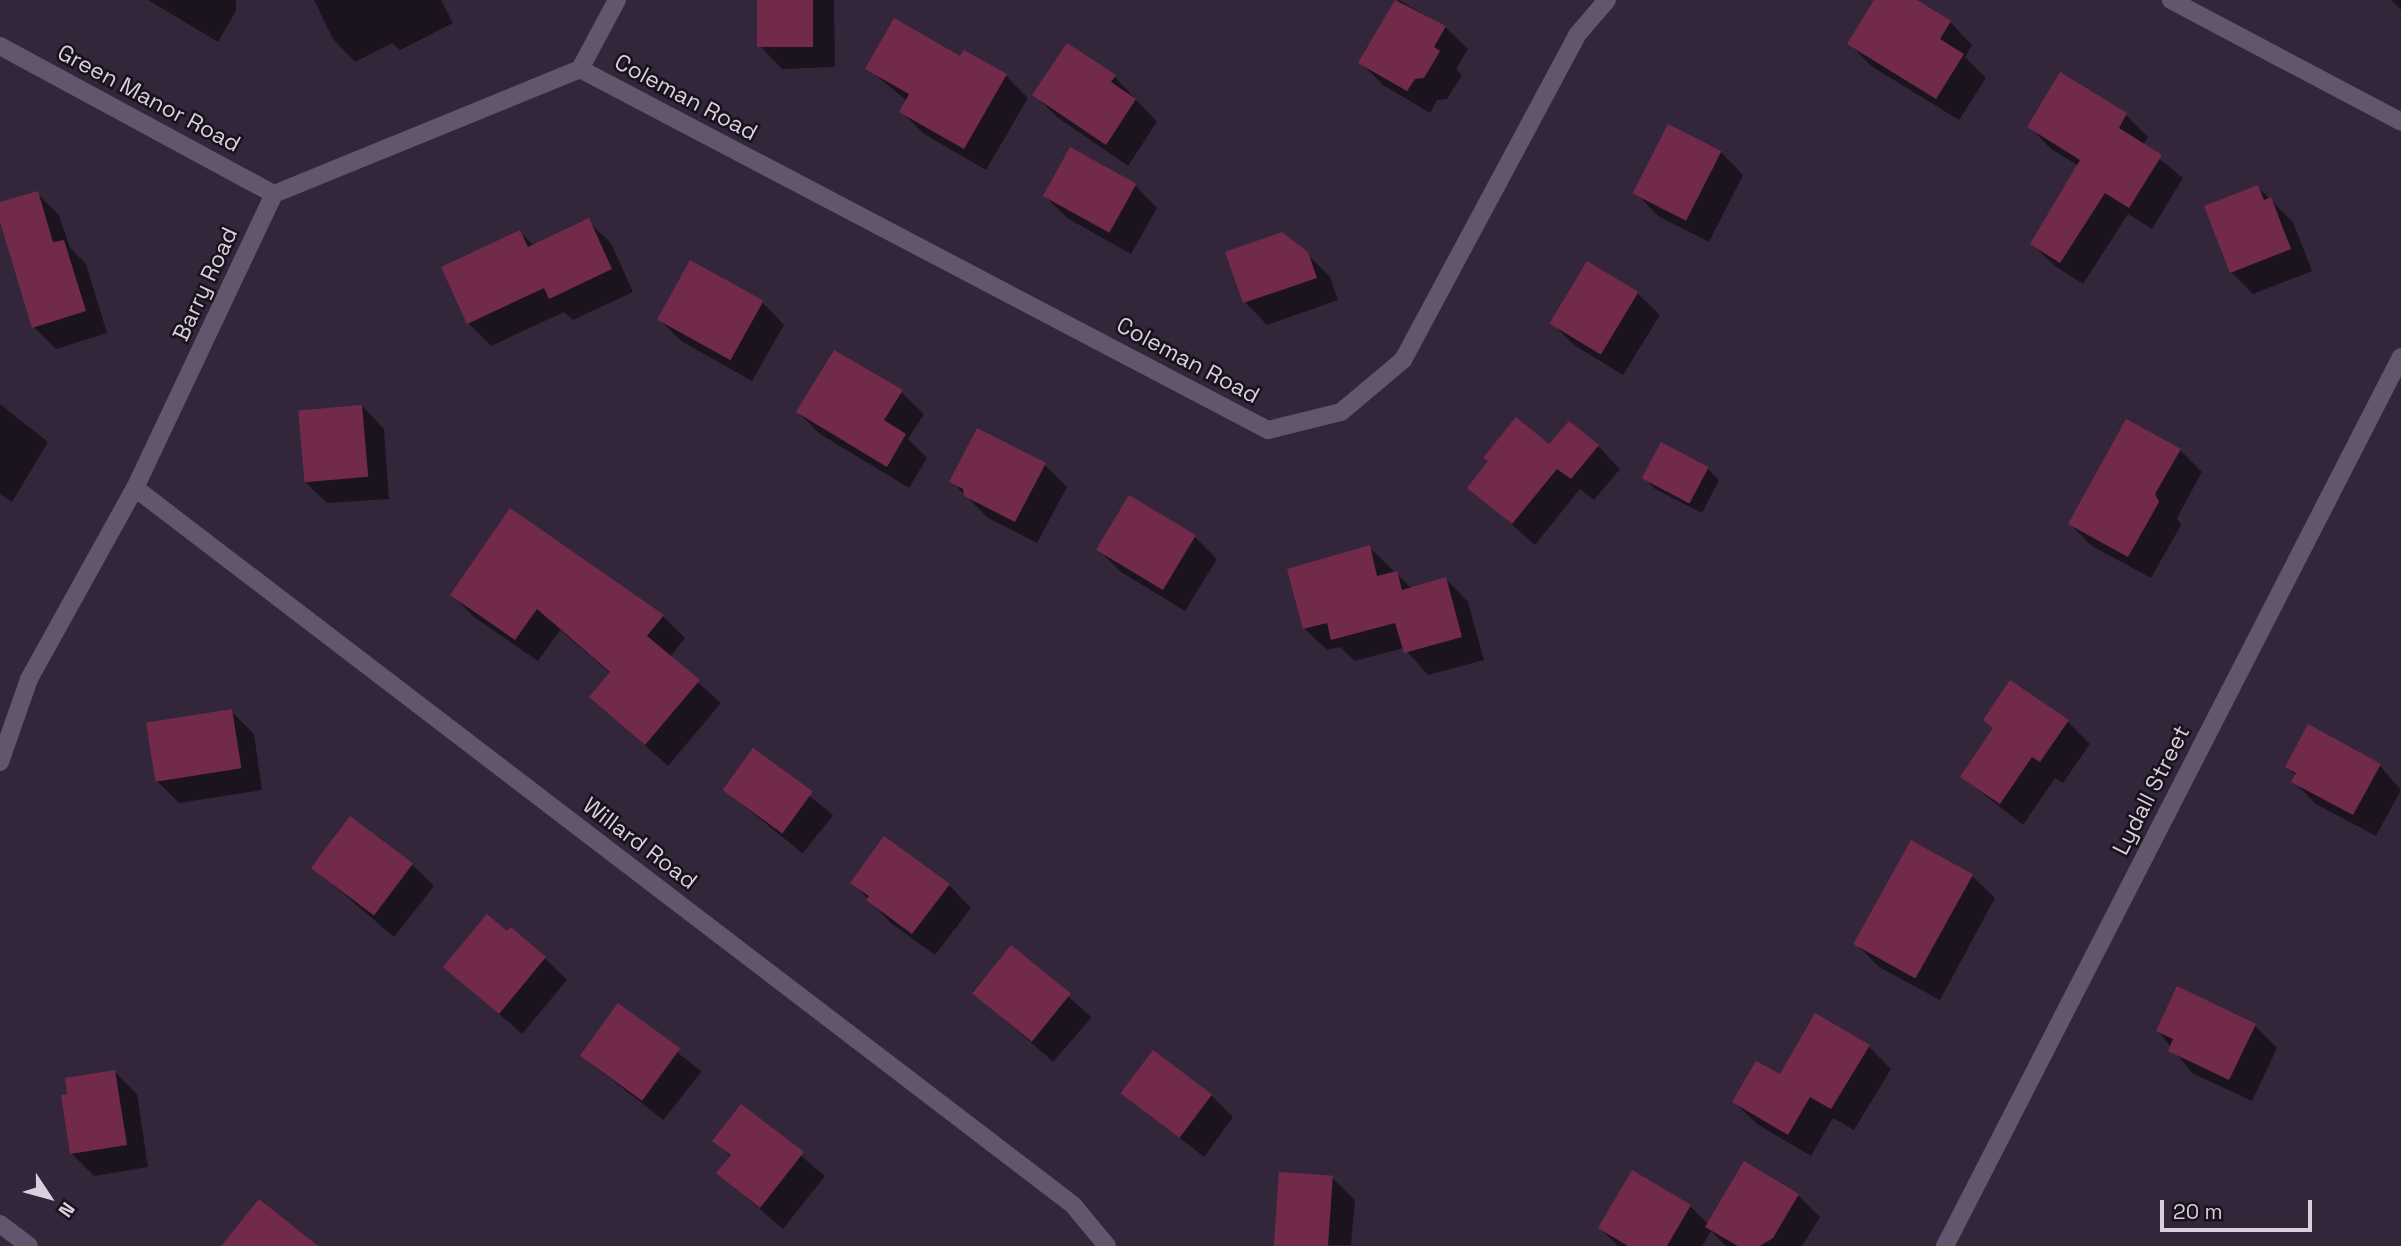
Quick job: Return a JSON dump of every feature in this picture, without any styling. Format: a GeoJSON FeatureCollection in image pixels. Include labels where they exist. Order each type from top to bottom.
{"type":"FeatureCollection","features":[{"type":"Feature","properties":{"kind":"street"},"geometry":{"type":"LineString","coordinates":[[274,194],[580,69],[617,0]]}},
{"type":"Feature","properties":{"kind":"street","name":"Coleman Road"},"geometry":{"type":"LineString","coordinates":[[580,69],[1268,430],[1341,412],[1403,360],[1577,35],[1607,0]]}},
{"type":"Feature","properties":{"kind":"street"},"geometry":{"type":"LineString","coordinates":[[2171,0],[2401,122]]}},
{"type":"Feature","properties":{"kind":"street","name":"Green Manor Road"},"geometry":{"type":"LineString","coordinates":[[0,46],[274,194]]}},
{"type":"Feature","properties":{"kind":"street","name":"Barry Road"},"geometry":{"type":"LineString","coordinates":[[0,762],[29,680],[135,488],[274,194]]}},
{"type":"Feature","properties":{"kind":"street","name":"Lydall Street"},"geometry":{"type":"LineString","coordinates":[[1945,1246],[2401,357]]}},
{"type":"Feature","properties":{"kind":"street","name":"Willard Road"},"geometry":{"type":"LineString","coordinates":[[135,488],[1073,1205],[1107,1246]]}},
{"type":"Feature","properties":{"kind":"street"},"geometry":{"type":"LineString","coordinates":[[0,1224],[29,1246]]}},
{"type":"Feature","properties":{"kind":"building"},"geometry":{"type":"Polygon","coordinates":[[[757,0],[813,0],[813,47],[757,47],[757,0]]]}},
{"type":"Feature","properties":{"kind":"building"},"geometry":{"type":"Polygon","coordinates":[[[1395,0],[1446,26],[1434,47],[1440,51],[1424,78],[1415,79],[1407,91],[1358,63],[1395,0]]]}},
{"type":"Feature","properties":{"kind":"building"},"geometry":{"type":"Polygon","coordinates":[[[1874,0],[1917,0],[1951,21],[1940,39],[1964,54],[1936,99],[1847,44],[1874,0]]]}},
{"type":"Feature","properties":{"kind":"building"},"geometry":{"type":"Polygon","coordinates":[[[894,18],[960,56],[964,50],[1007,74],[964,149],[899,112],[909,94],[865,69],[894,18]]]}},
{"type":"Feature","properties":{"kind":"building"},"geometry":{"type":"Polygon","coordinates":[[[1067,43],[1116,75],[1111,82],[1136,99],[1106,145],[1032,95],[1067,43]]]}},
{"type":"Feature","properties":{"kind":"building"},"geometry":{"type":"Polygon","coordinates":[[[2060,72],[2127,113],[2119,128],[2162,155],[2129,208],[2105,193],[2060,263],[2030,244],[2080,160],[2027,127],[2060,72]]]}},
{"type":"Feature","properties":{"kind":"building"},"geometry":{"type":"Polygon","coordinates":[[[1668,124],[1721,151],[1686,221],[1633,193],[1668,124]]]}},
{"type":"Feature","properties":{"kind":"building"},"geometry":{"type":"Polygon","coordinates":[[[1070,147],[1136,184],[1109,233],[1043,196],[1070,147]]]}},
{"type":"Feature","properties":{"kind":"building"},"geometry":{"type":"Polygon","coordinates":[[[2258,185],[2264,200],[2271,197],[2291,249],[2230,273],[2204,206],[2258,185]]]}},
{"type":"Feature","properties":{"kind":"building"},"geometry":{"type":"Polygon","coordinates":[[[38,191],[53,242],[64,240],[86,311],[32,328],[0,222],[0,202],[38,191]]]}},
{"type":"Feature","properties":{"kind":"building"},"geometry":{"type":"Polygon","coordinates":[[[589,218],[612,269],[549,299],[544,288],[467,324],[441,267],[520,230],[528,247],[589,218]]]}},
{"type":"Feature","properties":{"kind":"building"},"geometry":{"type":"Polygon","coordinates":[[[1282,232],[1308,252],[1317,278],[1243,303],[1225,252],[1282,232]]]}},
{"type":"Feature","properties":{"kind":"building"},"geometry":{"type":"Polygon","coordinates":[[[690,260],[763,301],[731,360],[657,319],[690,260]]]}},
{"type":"Feature","properties":{"kind":"building"},"geometry":{"type":"Polygon","coordinates":[[[1587,261],[1638,292],[1601,354],[1549,324],[1587,261]]]}},
{"type":"Feature","properties":{"kind":"building"},"geometry":{"type":"Polygon","coordinates":[[[834,350],[903,390],[884,420],[906,434],[887,467],[796,412],[834,350]]]}},
{"type":"Feature","properties":{"kind":"building"},"geometry":{"type":"Polygon","coordinates":[[[362,405],[368,477],[305,482],[298,411],[362,405]]]}},
{"type":"Feature","properties":{"kind":"building"},"geometry":{"type":"Polygon","coordinates":[[[1516,417],[1549,444],[1569,421],[1599,445],[1571,479],[1557,469],[1512,524],[1467,488],[1488,461],[1483,458],[1516,417]]]}},
{"type":"Feature","properties":{"kind":"building"},"geometry":{"type":"Polygon","coordinates":[[[2126,419],[2181,449],[2155,494],[2159,502],[2128,557],[2068,524],[2126,419]]]}},
{"type":"Feature","properties":{"kind":"building"},"geometry":{"type":"Polygon","coordinates":[[[977,428],[1046,463],[1015,522],[964,496],[963,489],[949,482],[977,428]]]}},
{"type":"Feature","properties":{"kind":"building"},"geometry":{"type":"Polygon","coordinates":[[[1661,442],[1709,467],[1689,504],[1642,478],[1661,442]]]}},
{"type":"Feature","properties":{"kind":"building"},"geometry":{"type":"Polygon","coordinates":[[[1129,495],[1196,535],[1163,590],[1096,550],[1129,495]]]}},
{"type":"Feature","properties":{"kind":"building"},"geometry":{"type":"Polygon","coordinates":[[[510,508],[664,615],[647,636],[700,680],[645,745],[589,697],[610,672],[537,609],[515,640],[450,595],[510,508]]]}},
{"type":"Feature","properties":{"kind":"building"},"geometry":{"type":"Polygon","coordinates":[[[1370,545],[1377,576],[1397,571],[1402,590],[1446,577],[1462,637],[1404,653],[1395,623],[1331,640],[1327,623],[1303,629],[1287,569],[1370,545]]]}},
{"type":"Feature","properties":{"kind":"building"},"geometry":{"type":"Polygon","coordinates":[[[2010,680],[2069,720],[2040,762],[2032,757],[2000,804],[1960,777],[1993,728],[1983,720],[2010,680]]]}},
{"type":"Feature","properties":{"kind":"building"},"geometry":{"type":"Polygon","coordinates":[[[232,709],[241,768],[155,782],[146,723],[232,709]]]}},
{"type":"Feature","properties":{"kind":"building"},"geometry":{"type":"Polygon","coordinates":[[[2308,724],[2381,764],[2353,815],[2291,782],[2296,773],[2285,767],[2308,724]]]}},
{"type":"Feature","properties":{"kind":"building"},"geometry":{"type":"Polygon","coordinates":[[[753,748],[813,791],[782,834],[722,790],[753,748]]]}},
{"type":"Feature","properties":{"kind":"building"},"geometry":{"type":"Polygon","coordinates":[[[350,816],[413,864],[374,915],[311,868],[350,816]]]}},
{"type":"Feature","properties":{"kind":"building"},"geometry":{"type":"Polygon","coordinates":[[[884,836],[950,884],[912,934],[866,900],[869,896],[850,883],[884,836]]]}},
{"type":"Feature","properties":{"kind":"building"},"geometry":{"type":"Polygon","coordinates":[[[1911,840],[1973,874],[1915,979],[1853,944],[1911,840]]]}},
{"type":"Feature","properties":{"kind":"building"},"geometry":{"type":"Polygon","coordinates":[[[487,914],[507,931],[511,927],[546,957],[499,1014],[443,967],[487,914]]]}},
{"type":"Feature","properties":{"kind":"building"},"geometry":{"type":"Polygon","coordinates":[[[1011,945],[1071,993],[1032,1042],[972,993],[1011,945]]]}},
{"type":"Feature","properties":{"kind":"building"},"geometry":{"type":"Polygon","coordinates":[[[2177,986],[2256,1024],[2229,1080],[2168,1051],[2173,1039],[2156,1031],[2177,986]]]}},
{"type":"Feature","properties":{"kind":"building"},"geometry":{"type":"Polygon","coordinates":[[[618,1003],[680,1048],[642,1101],[580,1056],[618,1003]]]}},
{"type":"Feature","properties":{"kind":"building"},"geometry":{"type":"Polygon","coordinates":[[[1815,1013],[1870,1045],[1831,1109],[1810,1097],[1788,1135],[1732,1102],[1756,1061],[1780,1074],[1815,1013]]]}},
{"type":"Feature","properties":{"kind":"building"},"geometry":{"type":"Polygon","coordinates":[[[1153,1050],[1212,1095],[1180,1138],[1121,1093],[1153,1050]]]}},
{"type":"Feature","properties":{"kind":"building"},"geometry":{"type":"Polygon","coordinates":[[[115,1070],[127,1145],[70,1154],[61,1095],[67,1094],[65,1078],[115,1070]]]}},
{"type":"Feature","properties":{"kind":"building"},"geometry":{"type":"Polygon","coordinates":[[[741,1104],[804,1152],[760,1208],[716,1173],[731,1155],[712,1141],[741,1104]]]}},
{"type":"Feature","properties":{"kind":"building"},"geometry":{"type":"Polygon","coordinates":[[[1744,1161],[1799,1194],[1773,1238],[1760,1246],[1738,1246],[1705,1227],[1744,1161]]]}},
{"type":"Feature","properties":{"kind":"building"},"geometry":{"type":"Polygon","coordinates":[[[1632,1170],[1691,1205],[1667,1246],[1628,1246],[1598,1228],[1632,1170]]]}},
{"type":"Feature","properties":{"kind":"building"},"geometry":{"type":"Polygon","coordinates":[[[1279,1172],[1333,1176],[1328,1246],[1274,1246],[1279,1172]]]}},
{"type":"Feature","properties":{"kind":"building"},"geometry":{"type":"Polygon","coordinates":[[[259,1199],[318,1246],[221,1246],[259,1199]]]}}]}
